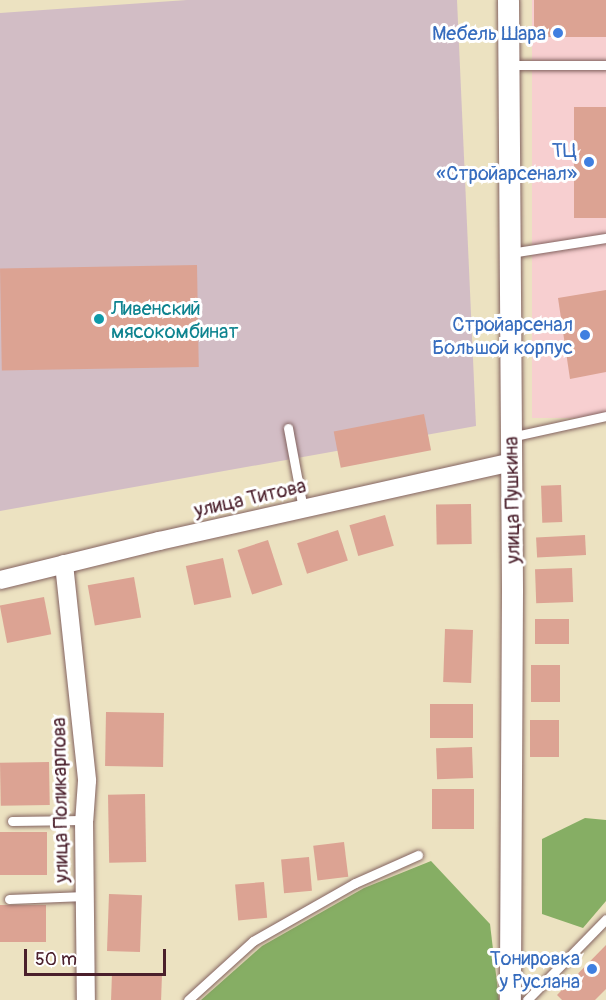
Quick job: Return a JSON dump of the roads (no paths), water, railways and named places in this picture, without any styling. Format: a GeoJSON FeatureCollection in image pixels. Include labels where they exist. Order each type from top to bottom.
{"type":"FeatureCollection","features":[{"type":"Feature","properties":{"kind":"street","name":"улица Пушкина"},"geometry":{"type":"LineString","coordinates":[[508,0],[511,437],[510,1000]]}},
{"type":"Feature","properties":{"kind":"street","name":"улица Титова"},"geometry":{"type":"LineString","coordinates":[[0,580],[511,462]]}},
{"type":"Feature","properties":{"kind":"street","name":"улица Поликарпова"},"geometry":{"type":"LineString","coordinates":[[64,564],[87,780],[84,820],[86,1000]]}},
{"type":"Feature","properties":{"kind":"lane"},"geometry":{"type":"LineString","coordinates":[[510,65],[606,65]]}},
{"type":"Feature","properties":{"kind":"lane"},"geometry":{"type":"LineString","coordinates":[[510,252],[606,238]]}},
{"type":"Feature","properties":{"kind":"lane"},"geometry":{"type":"LineString","coordinates":[[511,437],[606,416]]}},
{"type":"Feature","properties":{"kind":"lane"},"geometry":{"type":"LineString","coordinates":[[288,428],[303,509]]}},
{"type":"Feature","properties":{"kind":"lane"},"geometry":{"type":"LineString","coordinates":[[12,821],[84,820]]}},
{"type":"Feature","properties":{"kind":"lane"},"geometry":{"type":"LineString","coordinates":[[188,1000],[253,941],[355,883],[418,855]]}},
{"type":"Feature","properties":{"kind":"lane"},"geometry":{"type":"LineString","coordinates":[[9,899],[85,896]]}},
{"type":"Feature","properties":{"kind":"lane"},"geometry":{"type":"LineString","coordinates":[[527,1000],[606,919]]}},
{"type":"Feature","properties":{"kind":"place","name":"Мебель Шара"},"geometry":{"type":"Point","coordinates":[558,33]}},
{"type":"Feature","properties":{"kind":"place","name":"ТЦ «Стройарсенал»"},"geometry":{"type":"Point","coordinates":[589,162]}},
{"type":"Feature","properties":{"kind":"place","name":"Ливенский мясокомбинат"},"geometry":{"type":"Point","coordinates":[99,319]}},
{"type":"Feature","properties":{"kind":"place","name":"Стройарсенал Большой корпус"},"geometry":{"type":"Point","coordinates":[585,335]}},
{"type":"Feature","properties":{"kind":"place","name":"Тонировка у Руслана"},"geometry":{"type":"Point","coordinates":[592,969]}}]}
